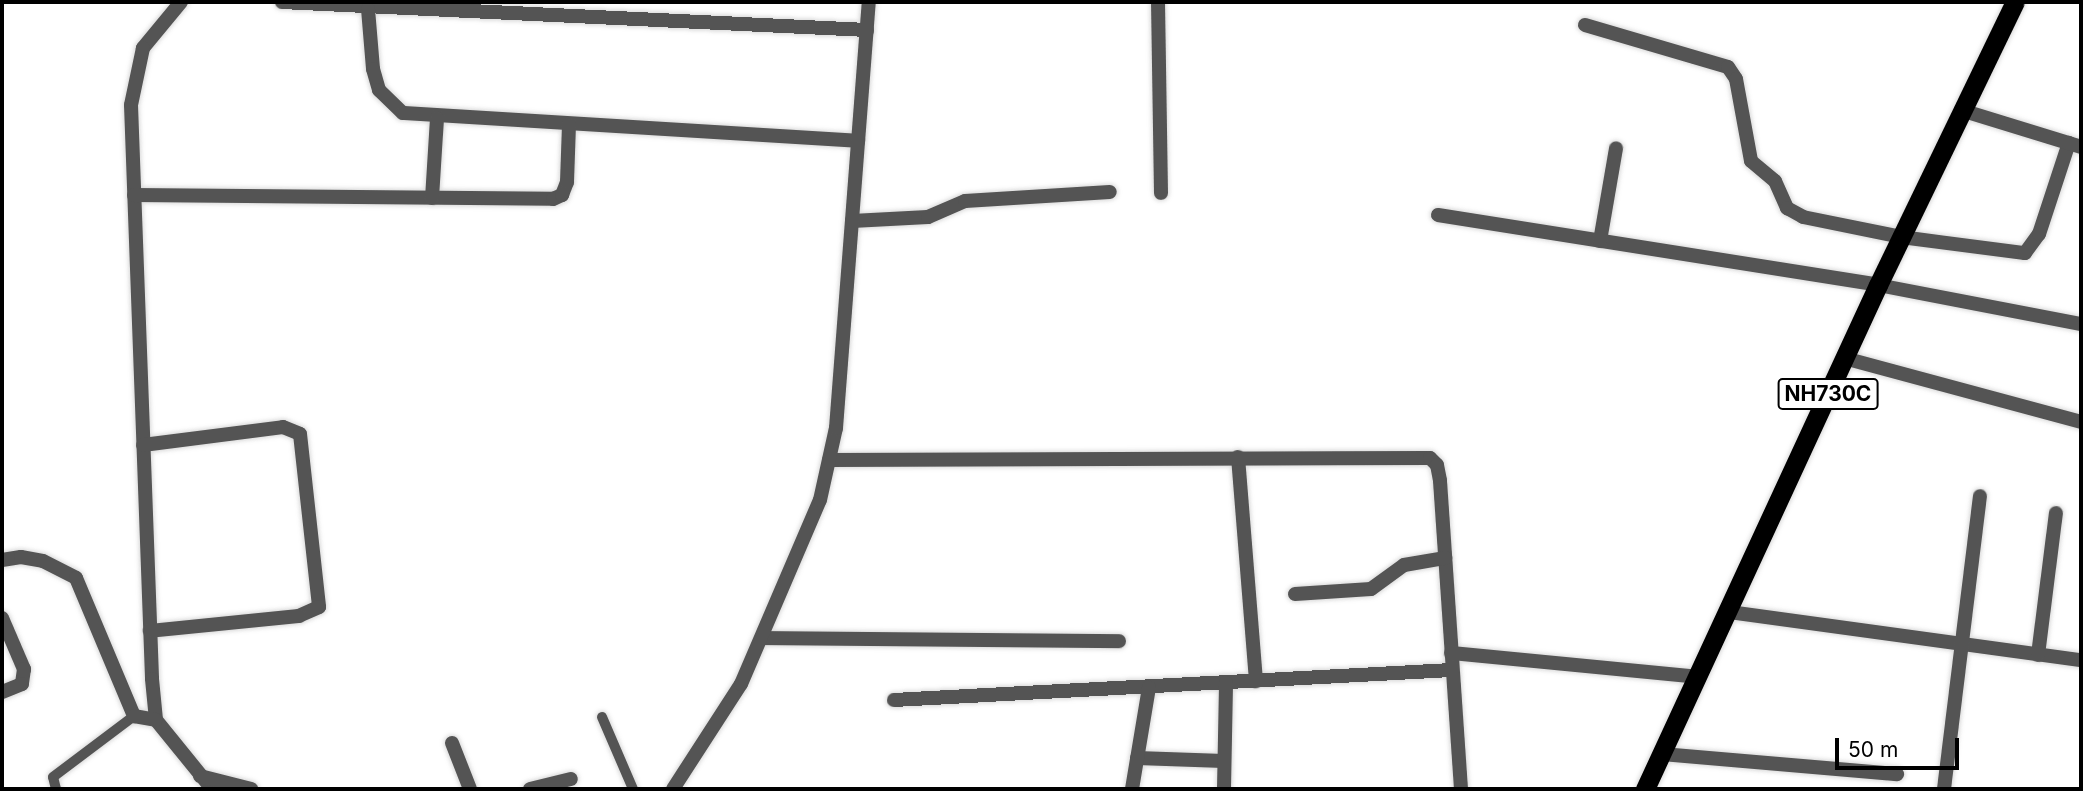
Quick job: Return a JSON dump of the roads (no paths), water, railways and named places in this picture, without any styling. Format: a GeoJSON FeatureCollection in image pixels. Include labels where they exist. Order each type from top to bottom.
{"type":"FeatureCollection","features":[{"type":"Feature","properties":{"kind":"highway","name":"NH730C"},"geometry":{"type":"LineString","coordinates":[[1645,789],[1900,237],[2015,2]]}},
{"type":"Feature","properties":{"kind":"street"},"geometry":{"type":"LineString","coordinates":[[181,2],[143,48],[134,76],[134,195],[150,631],[156,720],[212,789]]}},
{"type":"Feature","properties":{"kind":"street"},"geometry":{"type":"LineString","coordinates":[[282,2],[368,9],[867,30]]}},
{"type":"Feature","properties":{"kind":"street"},"geometry":{"type":"LineString","coordinates":[[673,789],[723,717],[763,638],[820,500],[829,460],[852,221],[869,2]]}},
{"type":"Feature","properties":{"kind":"street"},"geometry":{"type":"LineString","coordinates":[[1158,2],[1161,193]]}},
{"type":"Feature","properties":{"kind":"street"},"geometry":{"type":"LineString","coordinates":[[368,9],[379,90],[403,113],[437,118],[858,141]]}},
{"type":"Feature","properties":{"kind":"street"},"geometry":{"type":"LineString","coordinates":[[1585,25],[1728,67],[1736,79],[1751,161],[1775,181],[1787,208],[1803,218],[1900,237],[2025,253],[2039,234],[2075,145],[1961,110]]}},
{"type":"Feature","properties":{"kind":"street"},"geometry":{"type":"LineString","coordinates":[[432,198],[437,118]]}},
{"type":"Feature","properties":{"kind":"street"},"geometry":{"type":"LineString","coordinates":[[134,195],[554,199],[562,195],[567,182],[569,125]]}},
{"type":"Feature","properties":{"kind":"street"},"geometry":{"type":"LineString","coordinates":[[1600,241],[1616,148]]}},
{"type":"Feature","properties":{"kind":"street"},"geometry":{"type":"LineString","coordinates":[[852,221],[928,217],[965,201],[1110,192]]}},
{"type":"Feature","properties":{"kind":"street"},"geometry":{"type":"LineString","coordinates":[[1438,215],[1878,285],[2081,324]]}},
{"type":"Feature","properties":{"kind":"street"},"geometry":{"type":"LineString","coordinates":[[1844,358],[2081,422]]}},
{"type":"Feature","properties":{"kind":"street"},"geometry":{"type":"LineString","coordinates":[[143,445],[283,427],[300,434],[318,607],[299,616],[150,631]]}},
{"type":"Feature","properties":{"kind":"street"},"geometry":{"type":"LineString","coordinates":[[1238,457],[1256,681]]}},
{"type":"Feature","properties":{"kind":"street"},"geometry":{"type":"LineString","coordinates":[[829,460],[1430,458],[1437,465],[1440,481],[1461,789]]}},
{"type":"Feature","properties":{"kind":"street"},"geometry":{"type":"LineString","coordinates":[[1944,789],[1980,496]]}},
{"type":"Feature","properties":{"kind":"street"},"geometry":{"type":"LineString","coordinates":[[2038,655],[2056,513]]}},
{"type":"Feature","properties":{"kind":"street"},"geometry":{"type":"LineString","coordinates":[[2,560],[21,556],[43,561],[76,578],[134,716],[156,720]]}},
{"type":"Feature","properties":{"kind":"street"},"geometry":{"type":"LineString","coordinates":[[1295,594],[1371,589],[1404,565],[1445,558]]}},
{"type":"Feature","properties":{"kind":"street"},"geometry":{"type":"LineString","coordinates":[[1729,612],[1962,646],[2081,660]]}},
{"type":"Feature","properties":{"kind":"street"},"geometry":{"type":"LineString","coordinates":[[2,618],[24,669],[22,684],[2,692]]}},
{"type":"Feature","properties":{"kind":"street"},"geometry":{"type":"LineString","coordinates":[[763,638],[1119,641]]}},
{"type":"Feature","properties":{"kind":"street"},"geometry":{"type":"LineString","coordinates":[[1451,653],[1698,677]]}},
{"type":"Feature","properties":{"kind":"street"},"geometry":{"type":"LineString","coordinates":[[894,700],[1452,670]]}},
{"type":"Feature","properties":{"kind":"street"},"geometry":{"type":"LineString","coordinates":[[1224,789],[1226,683]]}},
{"type":"Feature","properties":{"kind":"street"},"geometry":{"type":"LineString","coordinates":[[1132,789],[1149,687]]}},
{"type":"Feature","properties":{"kind":"street"},"geometry":{"type":"LineString","coordinates":[[452,743],[470,789]]}},
{"type":"Feature","properties":{"kind":"street"},"geometry":{"type":"LineString","coordinates":[[1662,754],[1897,774]]}},
{"type":"Feature","properties":{"kind":"street"},"geometry":{"type":"LineString","coordinates":[[1137,758],[1224,761]]}},
{"type":"Feature","properties":{"kind":"street"},"geometry":{"type":"LineString","coordinates":[[200,776],[251,789]]}},
{"type":"Feature","properties":{"kind":"street"},"geometry":{"type":"LineString","coordinates":[[530,789],[571,779]]}},
{"type":"Feature","properties":{"kind":"lane"},"geometry":{"type":"LineString","coordinates":[[56,789],[53,777],[134,716]]}},
{"type":"Feature","properties":{"kind":"lane"},"geometry":{"type":"LineString","coordinates":[[602,717],[633,789]]}}]}
